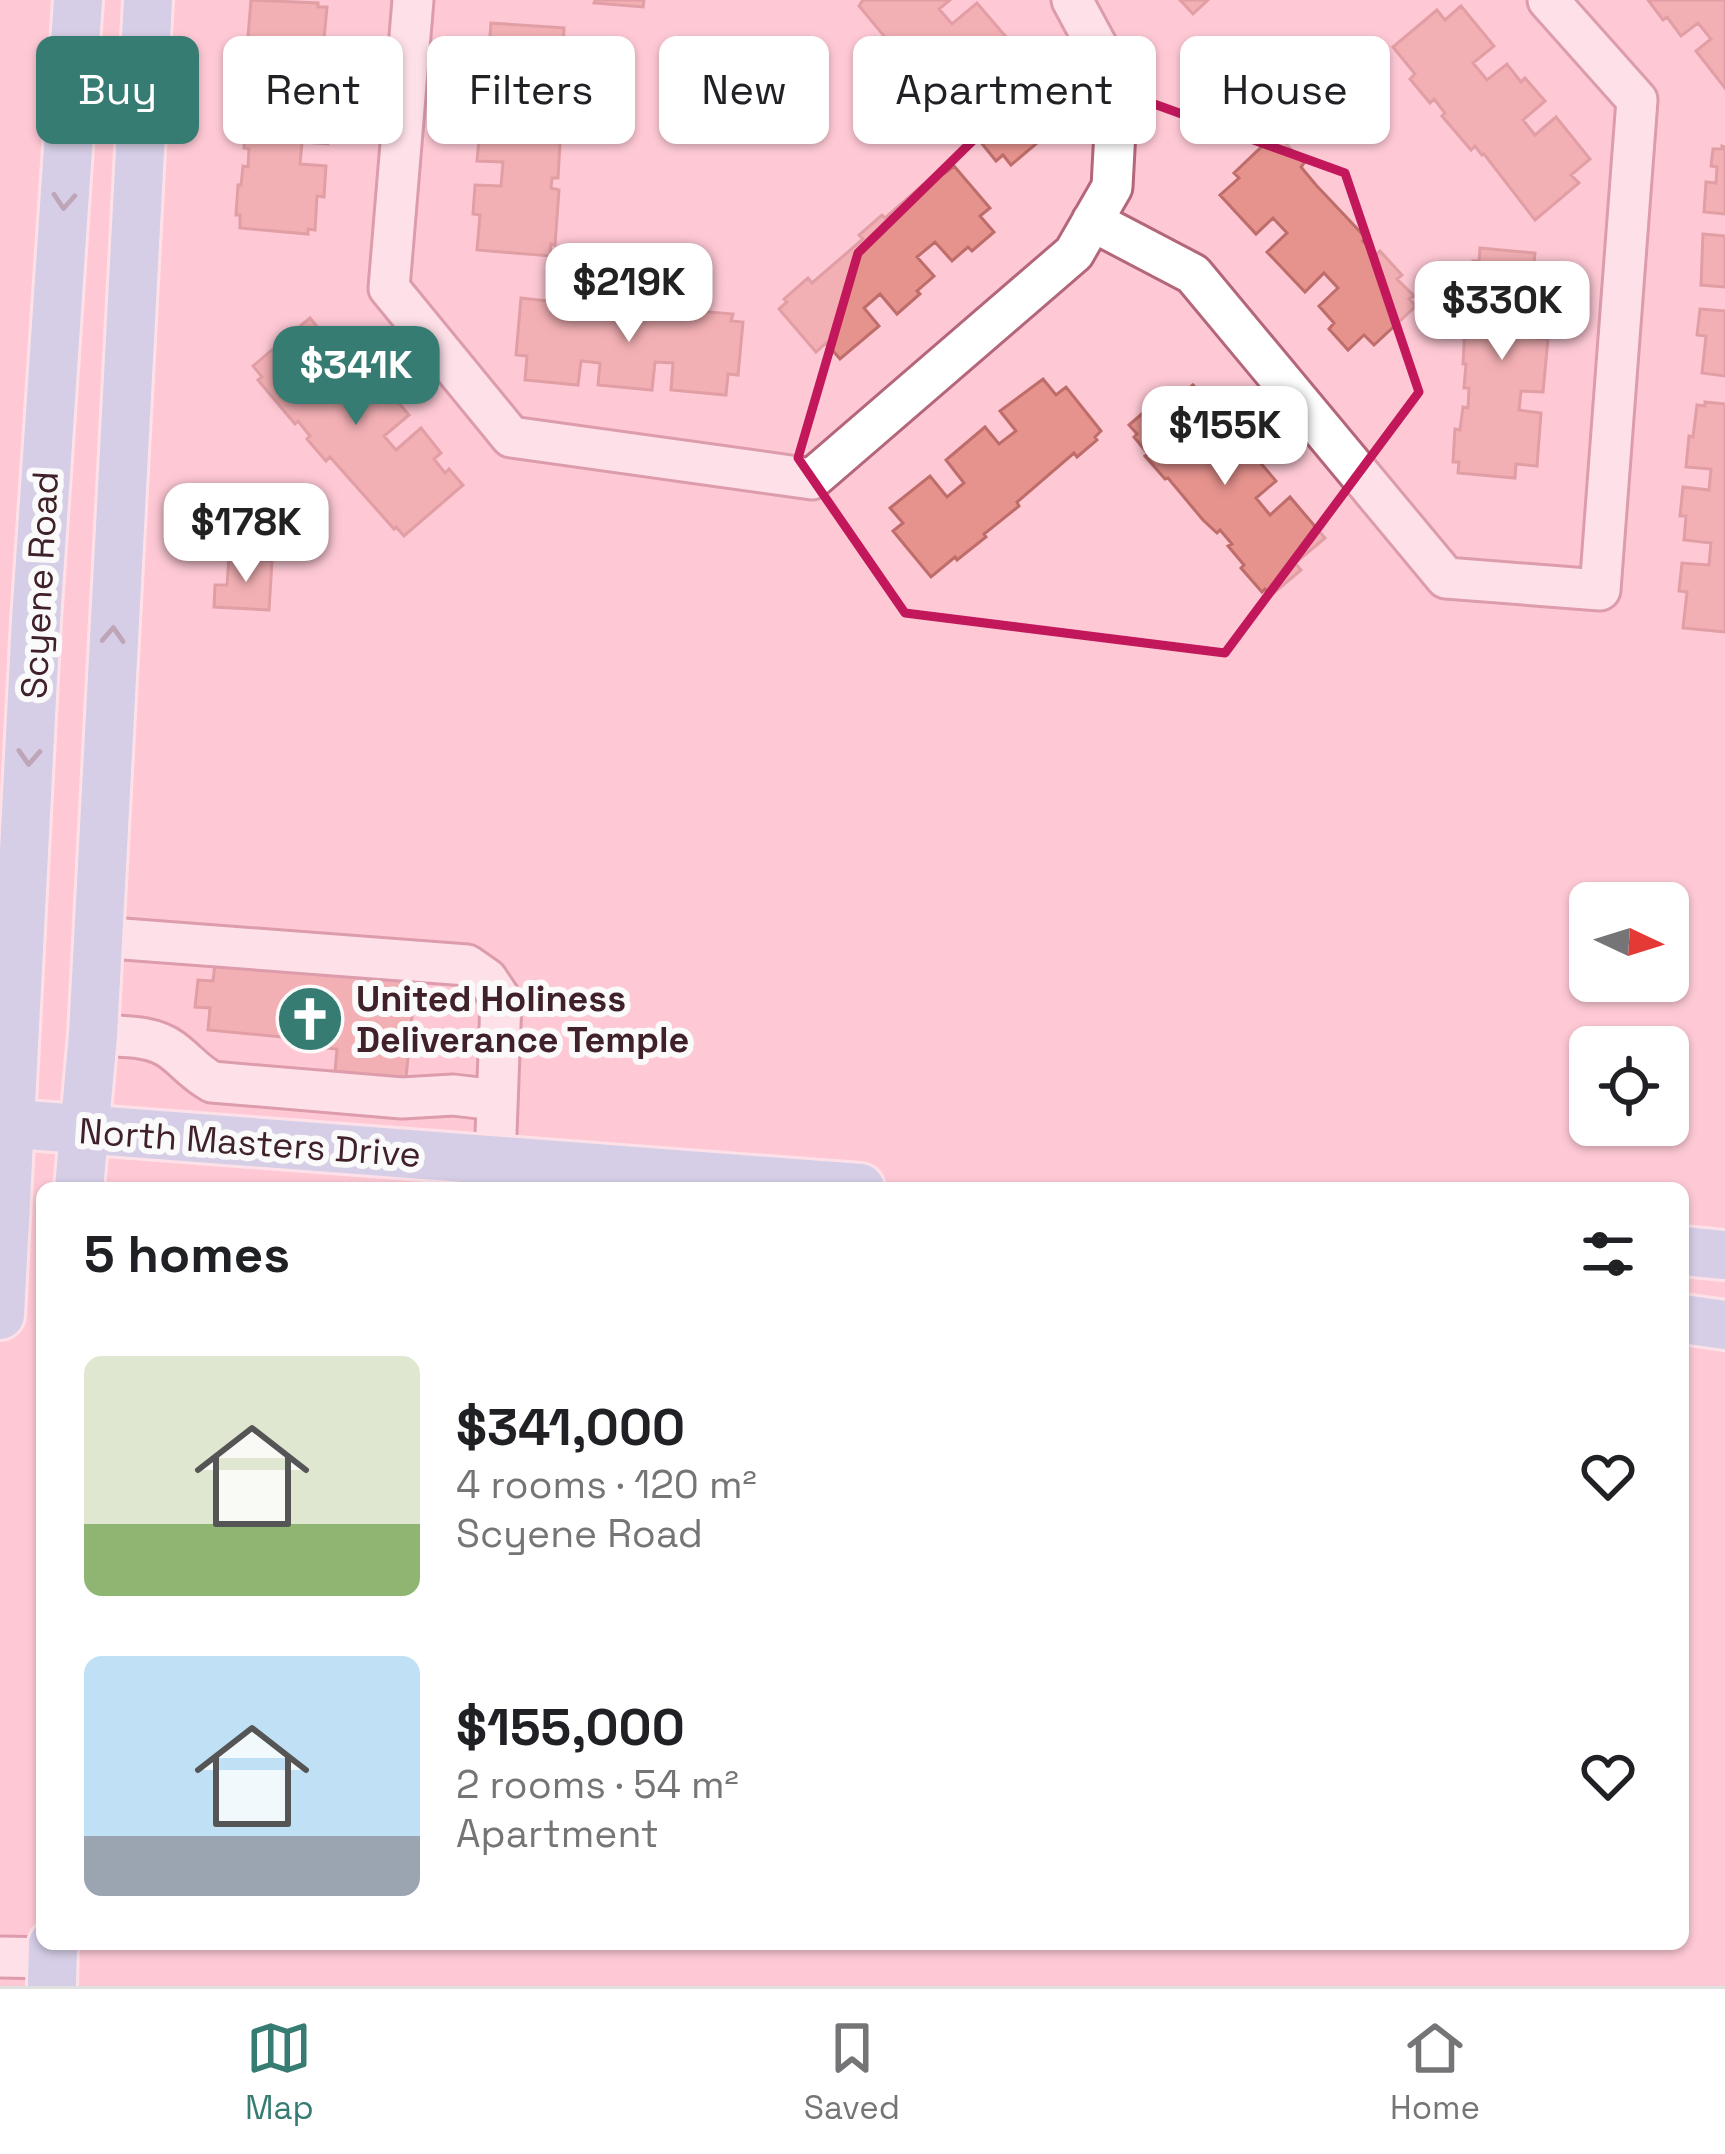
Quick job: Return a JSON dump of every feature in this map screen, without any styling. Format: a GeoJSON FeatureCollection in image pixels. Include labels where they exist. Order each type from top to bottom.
{"type":"FeatureCollection","features":[{"type":"Feature","properties":{"kind":"main road","name":"Scyene Road"},"geometry":{"type":"LineString","coordinates":[[0,1315],[16,1205],[6,1123],[78,0]]}},
{"type":"Feature","properties":{"kind":"main road"},"geometry":{"type":"LineString","coordinates":[[80,1182],[93,1035],[148,0]]}},
{"type":"Feature","properties":{"kind":"main road","name":"North Masters Drive"},"geometry":{"type":"LineString","coordinates":[[6,1123],[782,1182]]}},
{"type":"Feature","properties":{"kind":"main road"},"geometry":{"type":"LineString","coordinates":[[1689,1252],[1725,1255]]}},
{"type":"Feature","properties":{"kind":"main road"},"geometry":{"type":"LineString","coordinates":[[1689,1320],[1725,1325]]}},
{"type":"Feature","properties":{"kind":"street"},"geometry":{"type":"LineString","coordinates":[[413,0],[389,288],[512,437],[812,478],[1074,253],[1112,187],[1116,112],[1099,50],[1072,0]]}},
{"type":"Feature","properties":{"kind":"street"},"geometry":{"type":"LineString","coordinates":[[1092,221],[1193,274],[1446,578],[1600,590],[1637,100],[1548,0]]}},
{"type":"Feature","properties":{"kind":"street"},"geometry":{"type":"LineString","coordinates":[[97,937],[467,965],[487,979],[501,1000],[495,1160]]}},
{"type":"Feature","properties":{"kind":"street"},"geometry":{"type":"LineString","coordinates":[[93,1035],[152,1040],[212,1082],[402,1098],[454,1095],[497,1100]]}},
{"type":"Feature","properties":{"kind":"street"},"geometry":{"type":"LineString","coordinates":[[0,1957],[53,1963]]}},
{"type":"Feature","properties":{"kind":"highlighted area"},"geometry":{"type":"Polygon","coordinates":[[[1049,66],[1345,173],[1419,392],[1225,653],[905,613],[798,458],[858,253],[1049,66]]]}},
{"type":"Feature","properties":{"kind":"building"},"geometry":{"type":"Polygon","coordinates":[[[251,0],[327,7],[324,36],[248,36],[251,0]]]}},
{"type":"Feature","properties":{"kind":"building"},"geometry":{"type":"Polygon","coordinates":[[[595,0],[644,0],[643,7],[595,0]]]}},
{"type":"Feature","properties":{"kind":"building"},"geometry":{"type":"Polygon","coordinates":[[[863,0],[950,0],[939,9],[952,24],[977,3],[1005,36],[884,36],[859,6],[863,0]]]}},
{"type":"Feature","properties":{"kind":"building"},"geometry":{"type":"Polygon","coordinates":[[[1180,0],[1208,0],[1193,14],[1180,0]]]}},
{"type":"Feature","properties":{"kind":"building"},"geometry":{"type":"Polygon","coordinates":[[[1648,0],[1725,0],[1725,88],[1696,51],[1711,39],[1698,23],[1681,36],[1648,0]]]}},
{"type":"Feature","properties":{"kind":"building"},"geometry":{"type":"Polygon","coordinates":[[[1461,6],[1494,46],[1473,63],[1487,80],[1507,64],[1545,101],[1523,120],[1535,135],[1556,117],[1590,159],[1571,175],[1579,183],[1535,220],[1484,154],[1475,146],[1471,150],[1434,99],[1430,103],[1410,79],[1415,74],[1393,47],[1437,10],[1445,20],[1461,6]]]}},
{"type":"Feature","properties":{"kind":"building"},"geometry":{"type":"Polygon","coordinates":[[[491,23],[564,28],[564,36],[490,36],[491,23]]]}},
{"type":"Feature","properties":{"kind":"building"},"geometry":{"type":"Polygon","coordinates":[[[244,144],[302,144],[300,164],[326,166],[324,197],[317,196],[315,230],[308,229],[308,234],[240,228],[238,185],[243,166],[248,167],[249,149],[244,144]]]}},
{"type":"Feature","properties":{"kind":"building"},"geometry":{"type":"Polygon","coordinates":[[[479,144],[560,144],[558,178],[552,178],[551,188],[559,190],[550,256],[477,250],[480,215],[473,214],[475,185],[501,186],[503,162],[477,161],[479,144]]]}},
{"type":"Feature","properties":{"kind":"building"},"geometry":{"type":"Polygon","coordinates":[[[982,144],[1036,144],[1011,165],[1003,155],[996,161],[982,144]]]}},
{"type":"Feature","properties":{"kind":"building"},"geometry":{"type":"Polygon","coordinates":[[[1264,144],[1286,144],[1316,185],[1366,238],[1363,241],[1376,255],[1380,251],[1402,275],[1397,279],[1414,296],[1409,299],[1416,306],[1374,345],[1364,335],[1348,350],[1329,329],[1334,323],[1319,306],[1338,288],[1324,273],[1305,292],[1267,252],[1287,233],[1273,218],[1256,234],[1220,195],[1239,178],[1234,173],[1264,144]]]}},
{"type":"Feature","properties":{"kind":"building"},"geometry":{"type":"Polygon","coordinates":[[[1722,146],[1725,214],[1704,212],[1706,182],[1716,183],[1713,149],[1722,146]]]}},
{"type":"Feature","properties":{"kind":"building"},"geometry":{"type":"Polygon","coordinates":[[[954,166],[990,208],[980,216],[994,232],[952,261],[935,242],[917,257],[934,276],[917,291],[920,294],[897,314],[880,294],[864,308],[879,326],[840,359],[826,343],[816,352],[779,309],[787,302],[784,299],[808,278],[812,283],[863,239],[859,235],[882,215],[885,218],[941,169],[945,173],[954,166]]]}},
{"type":"Feature","properties":{"kind":"building"},"geometry":{"type":"Polygon","coordinates":[[[1703,234],[1725,236],[1725,287],[1701,285],[1703,234]]]}},
{"type":"Feature","properties":{"kind":"building"},"geometry":{"type":"Polygon","coordinates":[[[1480,248],[1535,253],[1534,264],[1553,266],[1549,318],[1523,316],[1521,337],[1548,339],[1543,392],[1521,391],[1519,410],[1541,413],[1537,466],[1516,464],[1515,478],[1458,473],[1459,462],[1453,462],[1455,429],[1460,430],[1463,407],[1468,408],[1463,364],[1467,284],[1471,284],[1473,261],[1479,261],[1480,248]]]}},
{"type":"Feature","properties":{"kind":"building"},"geometry":{"type":"Polygon","coordinates":[[[521,298],[627,310],[628,305],[733,314],[731,321],[743,322],[738,375],[728,374],[726,395],[671,390],[673,363],[655,362],[652,390],[598,385],[600,363],[581,361],[578,385],[525,380],[527,356],[516,355],[521,298]]]}},
{"type":"Feature","properties":{"kind":"building"},"geometry":{"type":"Polygon","coordinates":[[[1700,309],[1725,311],[1725,376],[1702,373],[1706,336],[1697,335],[1700,309]]]}},
{"type":"Feature","properties":{"kind":"building"},"geometry":{"type":"Polygon","coordinates":[[[310,318],[331,344],[338,338],[358,362],[334,382],[347,397],[370,377],[385,395],[389,391],[409,415],[384,436],[396,450],[421,428],[441,453],[434,459],[463,485],[404,536],[330,457],[326,461],[298,421],[295,424],[258,380],[262,377],[253,366],[310,318]]]}},
{"type":"Feature","properties":{"kind":"building"},"geometry":{"type":"Polygon","coordinates":[[[1043,379],[1056,395],[1066,387],[1101,431],[1097,440],[1077,457],[1074,453],[1017,502],[1019,506],[986,537],[931,577],[893,531],[903,523],[890,508],[930,476],[947,497],[964,483],[946,460],[985,427],[999,444],[1016,431],[1000,411],[1043,379]]]}},
{"type":"Feature","properties":{"kind":"building"},"geometry":{"type":"Polygon","coordinates":[[[1193,385],[1227,425],[1206,442],[1220,458],[1241,440],[1276,481],[1256,498],[1270,515],[1290,497],[1325,538],[1295,563],[1301,570],[1270,596],[1241,568],[1244,565],[1220,530],[1217,533],[1203,520],[1145,456],[1129,425],[1171,389],[1178,398],[1193,385]]]}},
{"type":"Feature","properties":{"kind":"building"},"geometry":{"type":"Polygon","coordinates":[[[1705,402],[1725,404],[1725,632],[1683,628],[1687,592],[1679,591],[1682,563],[1709,565],[1711,543],[1684,540],[1686,516],[1680,516],[1683,487],[1709,490],[1711,469],[1686,467],[1697,405],[1705,406],[1705,402]]]}},
{"type":"Feature","properties":{"kind":"building"},"geometry":{"type":"Polygon","coordinates":[[[229,558],[272,561],[269,610],[214,607],[215,585],[227,585],[229,558]]]}},
{"type":"Feature","properties":{"kind":"building","name":"United Holiness Deliverance Temple"},"geometry":{"type":"Polygon","coordinates":[[[216,956],[416,975],[406,1078],[335,1072],[337,1049],[293,1045],[293,1038],[208,1030],[210,1008],[195,1007],[198,980],[213,981],[216,956]]]}},
{"type":"Feature","properties":{"kind":"place","name":"United Holiness Deliverance Temple"},"geometry":{"type":"Point","coordinates":[310,1019]}}]}
